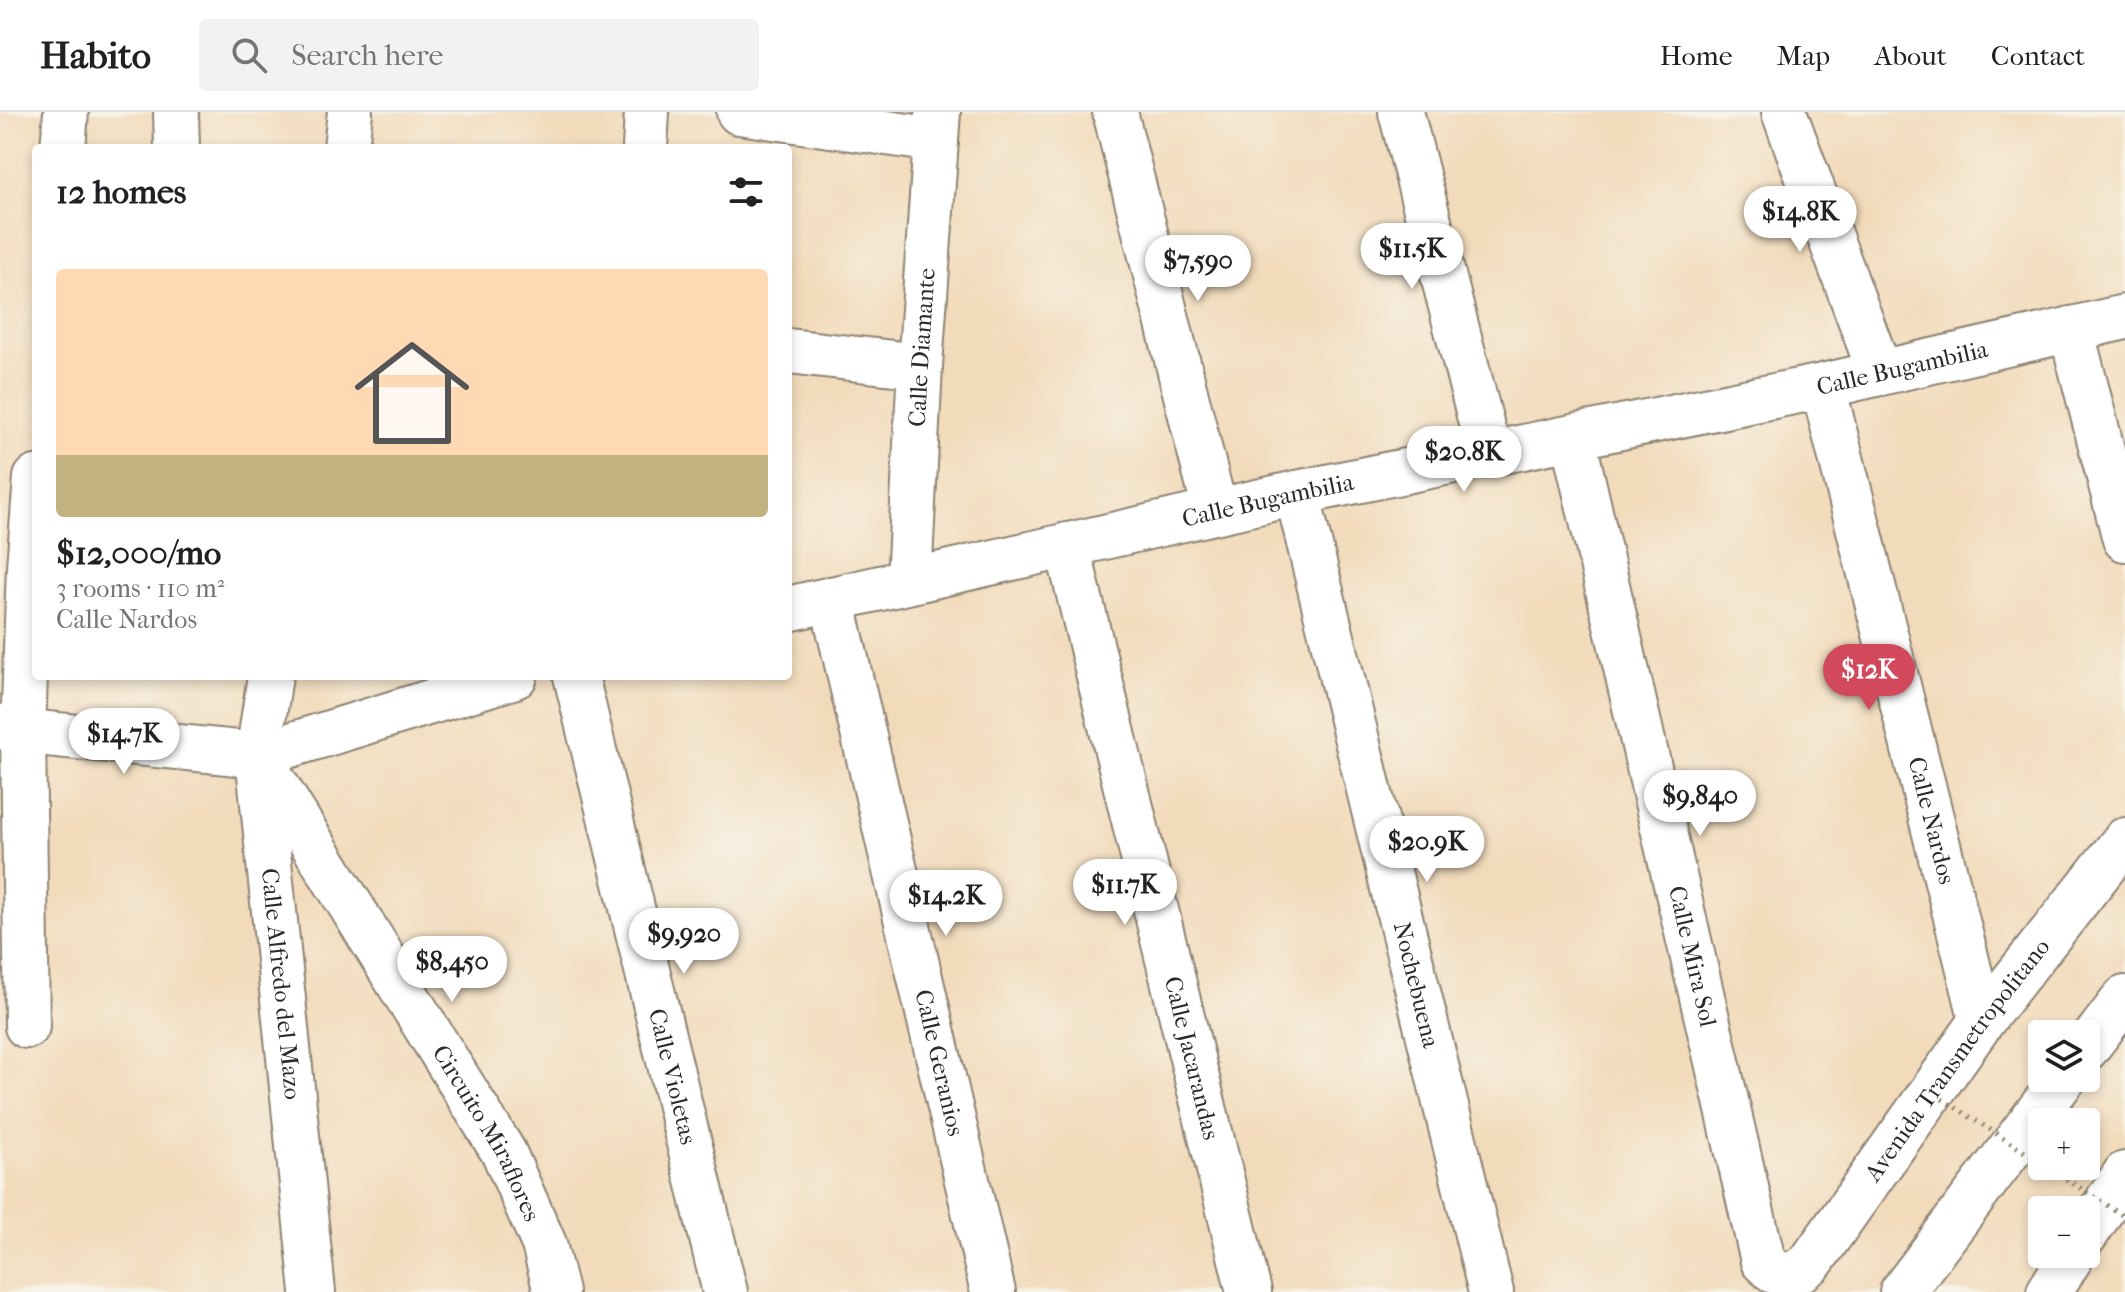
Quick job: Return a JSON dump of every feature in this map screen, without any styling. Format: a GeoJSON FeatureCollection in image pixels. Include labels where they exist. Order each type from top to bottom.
{"type":"FeatureCollection","features":[{"type":"Feature","properties":{"kind":"main road"},"geometry":{"type":"LineString","coordinates":[[63,144],[66,112]]}},
{"type":"Feature","properties":{"kind":"main road"},"geometry":{"type":"LineString","coordinates":[[176,112],[177,144]]}},
{"type":"Feature","properties":{"kind":"main road"},"geometry":{"type":"LineString","coordinates":[[346,144],[350,112]]}},
{"type":"Feature","properties":{"kind":"main road"},"geometry":{"type":"LineString","coordinates":[[645,144],[647,112]]}},
{"type":"Feature","properties":{"kind":"main road"},"geometry":{"type":"LineString","coordinates":[[739,112],[937,126]]}},
{"type":"Feature","properties":{"kind":"main road"},"geometry":{"type":"LineString","coordinates":[[1115,112],[1215,511]]}},
{"type":"Feature","properties":{"kind":"main road"},"geometry":{"type":"LineString","coordinates":[[1401,112],[1489,454]]}},
{"type":"Feature","properties":{"kind":"main road"},"geometry":{"type":"LineString","coordinates":[[1784,112],[1880,373]]}},
{"type":"Feature","properties":{"kind":"main road","name":"Calle Diamante"},"geometry":{"type":"LineString","coordinates":[[909,581],[937,126]]}},
{"type":"Feature","properties":{"kind":"main road","name":"Calle Bugambilia"},"geometry":{"type":"LineString","coordinates":[[792,608],[1297,493],[1823,386],[2125,317]]}},
{"type":"Feature","properties":{"kind":"main road"},"geometry":{"type":"LineString","coordinates":[[2071,329],[2125,539]]}},
{"type":"Feature","properties":{"kind":"main road"},"geometry":{"type":"LineString","coordinates":[[792,351],[920,366]]}},
{"type":"Feature","properties":{"kind":"main road","name":"Calle Nardos"},"geometry":{"type":"LineString","coordinates":[[1823,386],[1982,1021]]}},
{"type":"Feature","properties":{"kind":"main road","name":"Calle Mira Sol"},"geometry":{"type":"LineString","coordinates":[[1573,438],[1763,1261],[1773,1271],[1786,1276]]}},
{"type":"Feature","properties":{"kind":"main road","name":"Nochebuena"},"geometry":{"type":"LineString","coordinates":[[1297,493],[1491,1292]]}},
{"type":"Feature","properties":{"kind":"main road"},"geometry":{"type":"LineString","coordinates":[[27,1026],[12,730],[14,565],[32,494]]}},
{"type":"Feature","properties":{"kind":"main road","name":"Calle Jacarandas"},"geometry":{"type":"LineString","coordinates":[[1067,545],[1249,1292]]}},
{"type":"Feature","properties":{"kind":"main road","name":"Calle Geranios"},"geometry":{"type":"LineString","coordinates":[[832,599],[993,1292]]}},
{"type":"Feature","properties":{"kind":"main road","name":"Calle Alfredo del Mazo"},"geometry":{"type":"LineString","coordinates":[[269,680],[258,755],[313,1292]]}},
{"type":"Feature","properties":{"kind":"main road"},"geometry":{"type":"LineString","coordinates":[[12,730],[258,755],[502,680]]}},
{"type":"Feature","properties":{"kind":"main road","name":"Calle Violetas"},"geometry":{"type":"LineString","coordinates":[[577,680],[725,1292]]}},
{"type":"Feature","properties":{"kind":"main road","name":"Circuito Miraflores"},"geometry":{"type":"LineString","coordinates":[[258,755],[504,1153],[544,1244],[556,1292]]}},
{"type":"Feature","properties":{"kind":"main road","name":"Avenida Transmetropolitano"},"geometry":{"type":"LineString","coordinates":[[1786,1276],[1799,1272],[1811,1262],[1982,1021],[2125,840]]}},
{"type":"Feature","properties":{"kind":"main road"},"geometry":{"type":"LineString","coordinates":[[2100,1031],[2125,998]]}},
{"type":"Feature","properties":{"kind":"main road"},"geometry":{"type":"LineString","coordinates":[[1902,1292],[2053,1092]]}},
{"type":"Feature","properties":{"kind":"main road"},"geometry":{"type":"LineString","coordinates":[[2100,1212],[2125,1174]]}},
{"type":"Feature","properties":{"kind":"main road"},"geometry":{"type":"LineString","coordinates":[[2049,1292],[2064,1268]]}},
{"type":"Feature","properties":{"kind":"path"},"geometry":{"type":"LineString","coordinates":[[1942,1099],[2028,1155]]}},
{"type":"Feature","properties":{"kind":"path"},"geometry":{"type":"LineString","coordinates":[[2067,1180],[2125,1217]]}}]}
